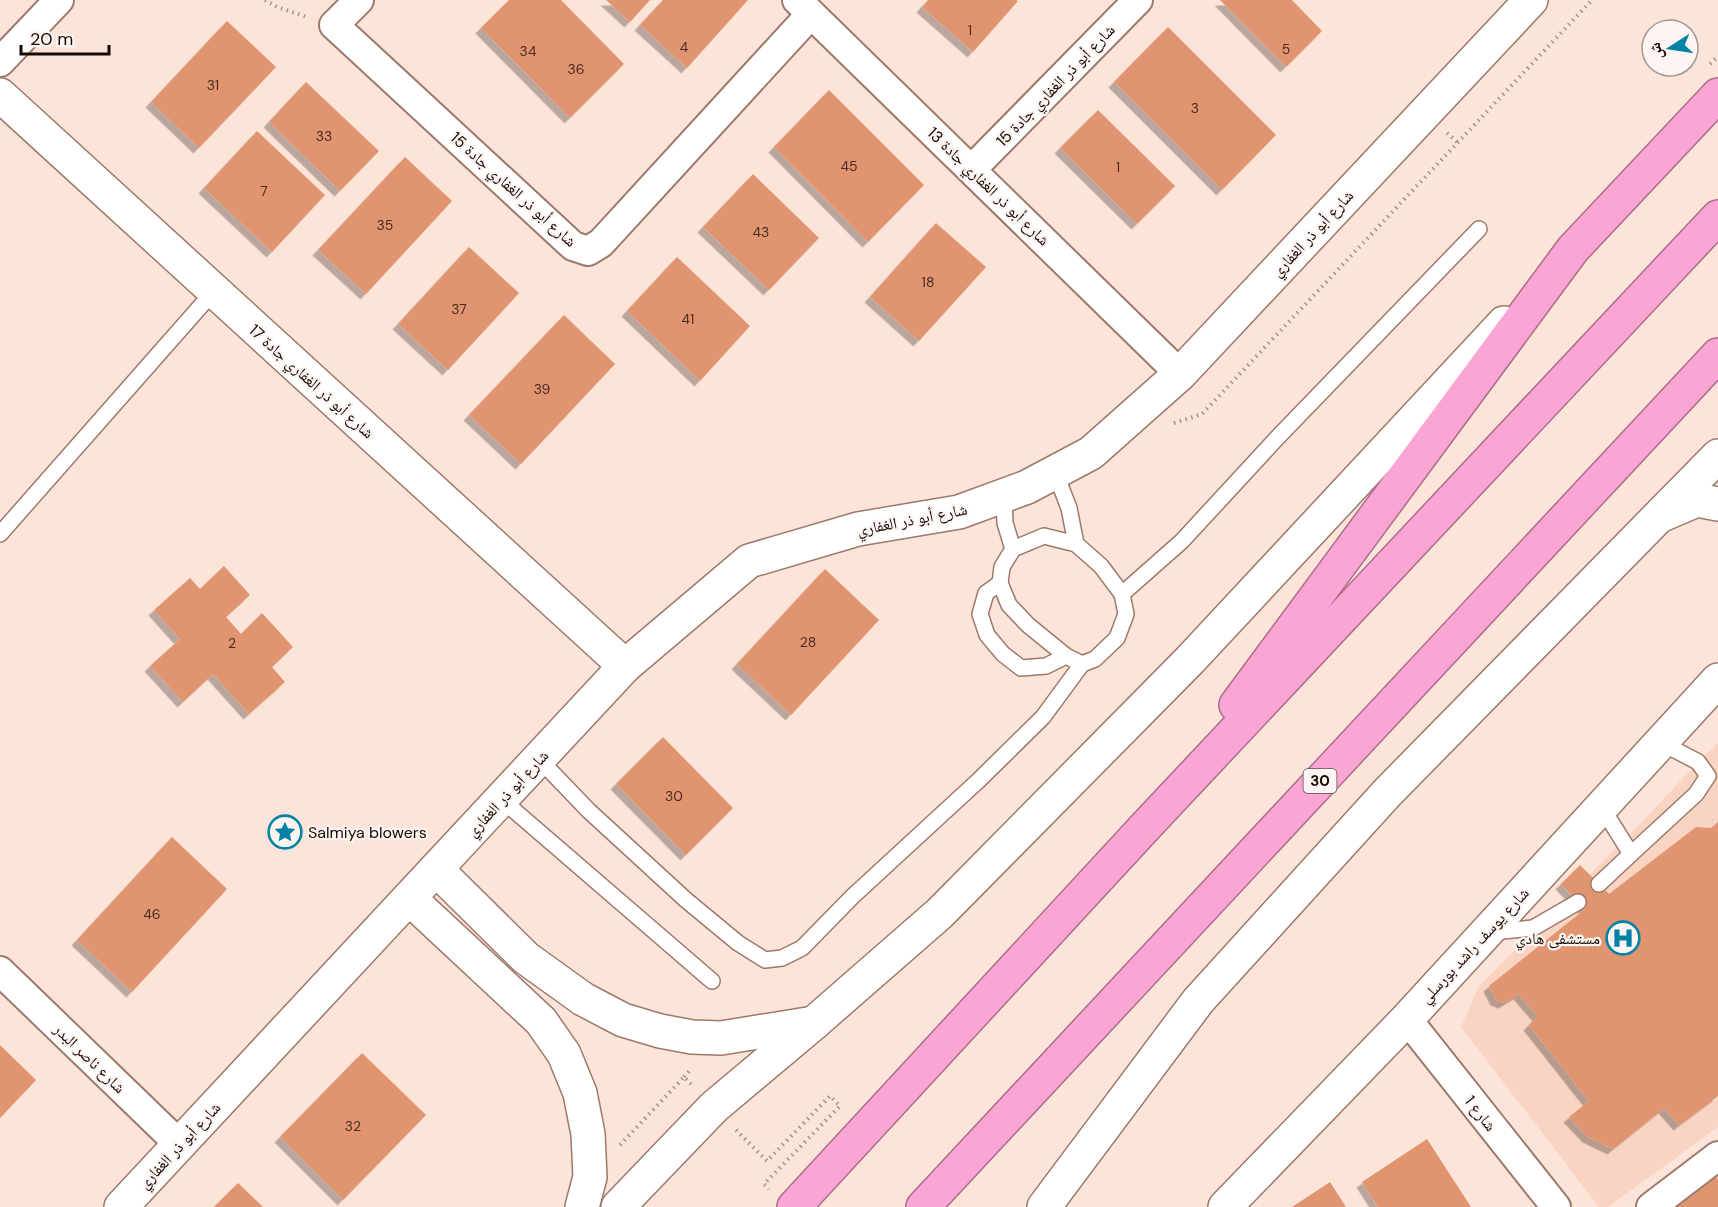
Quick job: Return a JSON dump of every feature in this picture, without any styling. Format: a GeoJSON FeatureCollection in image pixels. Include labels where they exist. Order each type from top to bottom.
{"type":"FeatureCollection","features":[{"type":"Feature","properties":{"kind":"highway"},"geometry":{"type":"LineString","coordinates":[[1145,827],[1573,249],[1718,95]]}},
{"type":"Feature","properties":{"kind":"highway"},"geometry":{"type":"LineString","coordinates":[[794,1207],[1145,827],[1718,217]]}},
{"type":"Feature","properties":{"kind":"highway","name":"30"},"geometry":{"type":"LineString","coordinates":[[923,1207],[1718,355]]}},
{"type":"Feature","properties":{"kind":"street"},"geometry":{"type":"LineString","coordinates":[[0,62],[59,0]]}},
{"type":"Feature","properties":{"kind":"street"},"geometry":{"type":"LineString","coordinates":[[334,25],[359,0]]}},
{"type":"Feature","properties":{"kind":"street","name":"شارع أبو ذر الغفاري جادة 15"},"geometry":{"type":"LineString","coordinates":[[972,169],[1138,0]]}},
{"type":"Feature","properties":{"kind":"street","name":"شارع أبو ذر الغفاري"},"geometry":{"type":"LineString","coordinates":[[121,1207],[625,666],[750,561],[858,529],[959,512],[1027,487],[1091,453],[1180,374],[1531,0]]}},
{"type":"Feature","properties":{"kind":"street","name":"شارع أبو ذر الغفاري جادة 15"},"geometry":{"type":"LineString","coordinates":[[334,25],[573,246],[588,251],[601,243],[804,7]]}},
{"type":"Feature","properties":{"kind":"street","name":"شارع أبو ذر الغفاري جادة 13"},"geometry":{"type":"LineString","coordinates":[[804,7],[1180,374]]}},
{"type":"Feature","properties":{"kind":"street","name":"شارع أبو ذر الغفاري جادة 17"},"geometry":{"type":"LineString","coordinates":[[0,95],[625,666]]}},
{"type":"Feature","properties":{"kind":"street"},"geometry":{"type":"LineString","coordinates":[[618,1207],[714,1107],[940,913],[1190,660],[1573,249]]}},
{"type":"Feature","properties":{"kind":"street"},"geometry":{"type":"LineString","coordinates":[[1044,1207],[1198,1001],[1387,793],[1718,456]]}},
{"type":"Feature","properties":{"kind":"street"},"geometry":{"type":"LineString","coordinates":[[1657,517],[1697,500],[1718,504]]}},
{"type":"Feature","properties":{"kind":"street","name":"شارع يوسف راشد بورسلي"},"geometry":{"type":"LineString","coordinates":[[1225,1207],[1407,1018],[1718,680]]}},
{"type":"Feature","properties":{"kind":"street"},"geometry":{"type":"LineString","coordinates":[[436,869],[526,958],[583,999],[623,1020],[660,1031],[692,1037],[721,1038],[814,1023]]}},
{"type":"Feature","properties":{"kind":"street"},"geometry":{"type":"LineString","coordinates":[[409,898],[541,1021],[564,1054],[580,1093],[588,1134],[586,1192]]}},
{"type":"Feature","properties":{"kind":"street","name":"شارع ناصر البدر"},"geometry":{"type":"LineString","coordinates":[[0,971],[179,1144]]}},
{"type":"Feature","properties":{"kind":"street","name":"شارع 1"},"geometry":{"type":"LineString","coordinates":[[1407,1018],[1556,1207]]}},
{"type":"Feature","properties":{"kind":"street"},"geometry":{"type":"LineString","coordinates":[[1651,1207],[1718,1156]]}},
{"type":"Feature","properties":{"kind":"lane"},"geometry":{"type":"LineString","coordinates":[[1122,594],[1182,541],[1277,438],[1479,229]]}},
{"type":"Feature","properties":{"kind":"lane"},"geometry":{"type":"LineString","coordinates":[[0,534],[214,291]]}},
{"type":"Feature","properties":{"kind":"lane"},"geometry":{"type":"LineString","coordinates":[[1055,472],[1069,508],[1076,544]]}},
{"type":"Feature","properties":{"kind":"lane"},"geometry":{"type":"LineString","coordinates":[[1004,495],[1005,523],[1013,549]]}},
{"type":"Feature","properties":{"kind":"lane"},"geometry":{"type":"LineString","coordinates":[[539,759],[589,811],[686,900],[738,943],[765,960],[782,958],[802,948],[852,896],[987,772],[1043,717],[1082,664],[1095,659],[1117,638],[1126,614],[1122,594],[1101,566],[1076,544],[1044,536],[1013,549],[1002,567],[1000,583],[1009,605],[1028,625],[1066,656],[1082,664]]}},
{"type":"Feature","properties":{"kind":"lane"},"geometry":{"type":"LineString","coordinates":[[1000,583],[987,593],[980,614],[987,635],[1003,654],[1021,668],[1046,666],[1066,656]]}},
{"type":"Feature","properties":{"kind":"lane"},"geometry":{"type":"LineString","coordinates":[[1599,884],[1696,794],[1708,776],[1698,762],[1660,742]]}},
{"type":"Feature","properties":{"kind":"lane"},"geometry":{"type":"LineString","coordinates":[[501,799],[712,981]]}},
{"type":"Feature","properties":{"kind":"lane"},"geometry":{"type":"LineString","coordinates":[[1601,806],[1631,854]]}},
{"type":"Feature","properties":{"kind":"lane"},"geometry":{"type":"LineString","coordinates":[[1486,932],[1533,928],[1578,903]]}},
{"type":"Feature","properties":{"kind":"path"},"geometry":{"type":"LineString","coordinates":[[265,0],[277,7],[334,25]]}},
{"type":"Feature","properties":{"kind":"path"},"geometry":{"type":"LineString","coordinates":[[1170,424],[1202,414],[1592,0]]}},
{"type":"Feature","properties":{"kind":"path"},"geometry":{"type":"LineString","coordinates":[[586,1192],[684,1077],[767,1161],[830,1096],[840,1106],[764,1184]]}},
{"type":"Feature","properties":{"kind":"shaded area","name":"مستشفى هادي"},"geometry":{"type":"Polygon","coordinates":[[[1718,743],[1718,1127],[1608,1207],[1599,1207],[1461,1027],[1479,986],[1718,743]]]}},
{"type":"Feature","properties":{"kind":"building"},"geometry":{"type":"Polygon","coordinates":[[[509,0],[561,0],[624,64],[570,118],[481,28],[509,0]]]}},
{"type":"Feature","properties":{"kind":"building"},"geometry":{"type":"Polygon","coordinates":[[[606,0],[650,0],[630,22],[606,0]]]}},
{"type":"Feature","properties":{"kind":"building"},"geometry":{"type":"Polygon","coordinates":[[[663,0],[748,0],[687,68],[640,25],[663,0]]]}},
{"type":"Feature","properties":{"kind":"building"},"geometry":{"type":"Polygon","coordinates":[[[928,0],[1018,1],[973,52],[922,7],[928,0]]]}},
{"type":"Feature","properties":{"kind":"building"},"geometry":{"type":"Polygon","coordinates":[[[1220,0],[1292,0],[1322,31],[1286,67],[1220,0]]]}},
{"type":"Feature","properties":{"kind":"building"},"geometry":{"type":"Polygon","coordinates":[[[227,21],[276,67],[199,148],[151,102],[227,21]]]}},
{"type":"Feature","properties":{"kind":"building"},"geometry":{"type":"Polygon","coordinates":[[[1168,27],[1276,135],[1222,190],[1114,82],[1168,27]]]}},
{"type":"Feature","properties":{"kind":"building"},"geometry":{"type":"Polygon","coordinates":[[[306,82],[379,151],[340,191],[269,122],[306,82]]]}},
{"type":"Feature","properties":{"kind":"building"},"geometry":{"type":"Polygon","coordinates":[[[829,90],[924,185],[868,242],[774,147],[829,90]]]}},
{"type":"Feature","properties":{"kind":"building"},"geometry":{"type":"Polygon","coordinates":[[[1098,110],[1175,186],[1137,224],[1060,148],[1098,110]]]}},
{"type":"Feature","properties":{"kind":"building"},"geometry":{"type":"Polygon","coordinates":[[[257,131],[325,195],[272,252],[204,188],[257,131]]]}},
{"type":"Feature","properties":{"kind":"building"},"geometry":{"type":"Polygon","coordinates":[[[405,157],[452,201],[366,294],[318,250],[405,157]]]}},
{"type":"Feature","properties":{"kind":"building"},"geometry":{"type":"Polygon","coordinates":[[[753,174],[819,238],[769,290],[703,227],[753,174]]]}},
{"type":"Feature","properties":{"kind":"building"},"geometry":{"type":"Polygon","coordinates":[[[936,223],[986,267],[919,341],[870,297],[936,223]]]}},
{"type":"Feature","properties":{"kind":"building"},"geometry":{"type":"Polygon","coordinates":[[[469,247],[519,293],[448,370],[398,324],[469,247]]]}},
{"type":"Feature","properties":{"kind":"building"},"geometry":{"type":"Polygon","coordinates":[[[677,257],[750,326],[700,381],[627,311],[677,257]]]}},
{"type":"Feature","properties":{"kind":"building"},"geometry":{"type":"Polygon","coordinates":[[[564,315],[615,364],[521,464],[469,415],[564,315]]]}},
{"type":"Feature","properties":{"kind":"building"},"geometry":{"type":"Polygon","coordinates":[[[224,566],[250,595],[226,617],[241,634],[262,613],[293,647],[272,667],[285,682],[249,714],[213,674],[183,702],[150,666],[180,639],[154,610],[190,578],[200,589],[224,566]]]}},
{"type":"Feature","properties":{"kind":"building"},"geometry":{"type":"Polygon","coordinates":[[[825,569],[879,620],[791,715],[737,664],[825,569]]]}},
{"type":"Feature","properties":{"kind":"building"},"geometry":{"type":"Polygon","coordinates":[[[663,737],[733,808],[686,855],[616,784],[663,737]]]}},
{"type":"Feature","properties":{"kind":"building","name":"مستشفى هادي"},"geometry":{"type":"Polygon","coordinates":[[[1718,822],[1718,1096],[1679,1125],[1664,1108],[1613,1149],[1588,1137],[1569,1117],[1589,1101],[1529,1025],[1538,1016],[1519,994],[1504,1003],[1496,1000],[1489,986],[1585,909],[1561,884],[1580,865],[1609,894],[1696,827],[1711,828],[1718,822]]]}},
{"type":"Feature","properties":{"kind":"building"},"geometry":{"type":"Polygon","coordinates":[[[172,837],[227,889],[132,992],[77,940],[172,837]]]}},
{"type":"Feature","properties":{"kind":"building"},"geometry":{"type":"Polygon","coordinates":[[[0,1045],[36,1080],[0,1118],[0,1045]]]}},
{"type":"Feature","properties":{"kind":"building"},"geometry":{"type":"Polygon","coordinates":[[[362,1053],[426,1115],[343,1200],[280,1137],[362,1053]]]}},
{"type":"Feature","properties":{"kind":"building"},"geometry":{"type":"Polygon","coordinates":[[[1427,1139],[1471,1207],[1378,1207],[1362,1182],[1427,1139]]]}},
{"type":"Feature","properties":{"kind":"building"},"geometry":{"type":"Polygon","coordinates":[[[1716,1177],[1718,1179],[1718,1207],[1677,1207],[1716,1177]]]}},
{"type":"Feature","properties":{"kind":"building"},"geometry":{"type":"Polygon","coordinates":[[[1330,1182],[1346,1207],[1292,1207],[1330,1182]]]}},
{"type":"Feature","properties":{"kind":"building"},"geometry":{"type":"Polygon","coordinates":[[[238,1183],[263,1207],[214,1207],[238,1183]]]}},
{"type":"Feature","properties":{"kind":"place","name":"Salmiya blowers"},"geometry":{"type":"Point","coordinates":[285,832]}},
{"type":"Feature","properties":{"kind":"place","name":"مستشفى هادي"},"geometry":{"type":"Point","coordinates":[1623,938]}}]}
